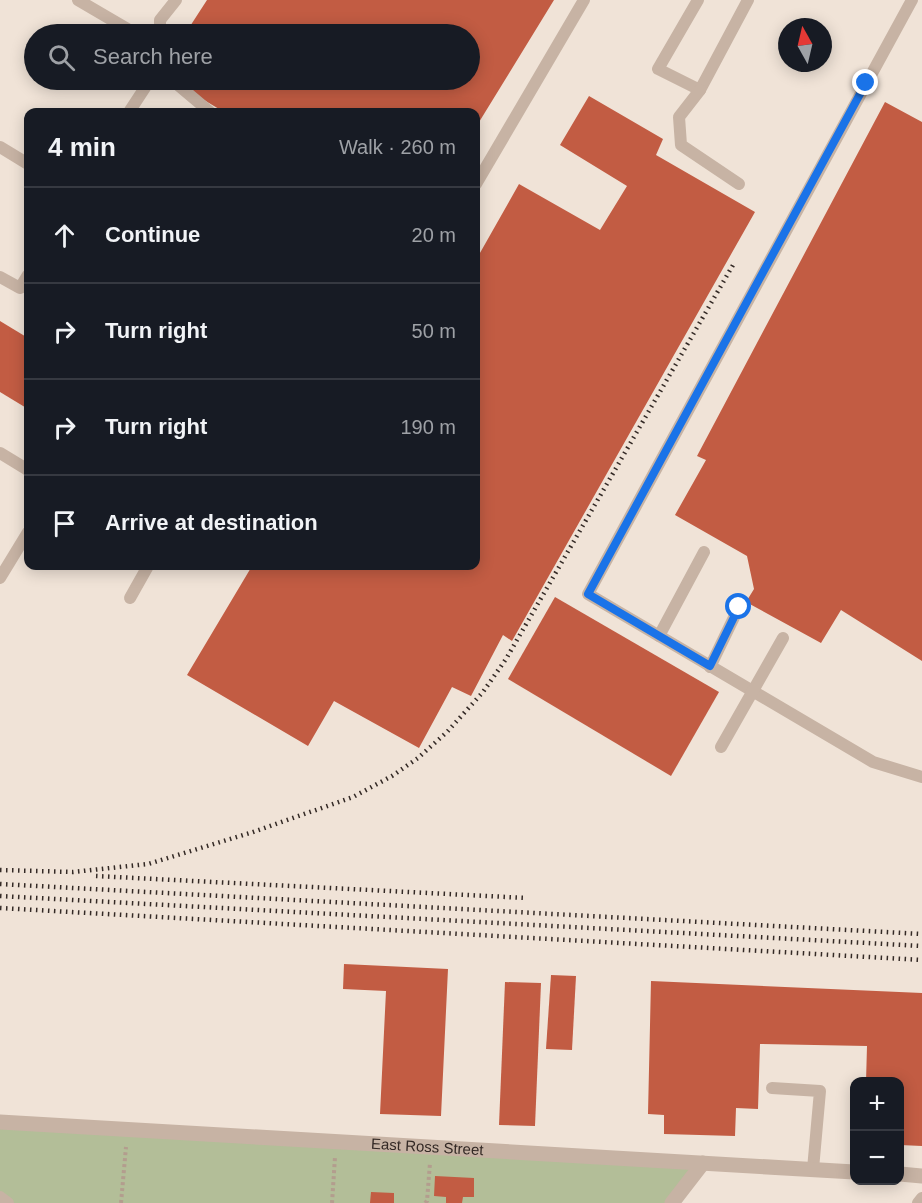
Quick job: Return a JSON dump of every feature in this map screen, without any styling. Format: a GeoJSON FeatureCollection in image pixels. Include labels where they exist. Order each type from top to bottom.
{"type":"FeatureCollection","features":[{"type":"Feature","properties":{"kind":"street","name":"East Ross Street"},"geometry":{"type":"LineString","coordinates":[[0,1122],[850,1172]]}},
{"type":"Feature","properties":{"kind":"street"},"geometry":{"type":"LineString","coordinates":[[672,1203],[703,1163]]}},
{"type":"Feature","properties":{"kind":"street"},"geometry":{"type":"LineString","coordinates":[[904,1174],[922,1176]]}},
{"type":"Feature","properties":{"kind":"lane"},"geometry":{"type":"LineString","coordinates":[[78,0],[119,24]]}},
{"type":"Feature","properties":{"kind":"lane"},"geometry":{"type":"LineString","coordinates":[[160,24],[160,20],[176,0]]}},
{"type":"Feature","properties":{"kind":"lane"},"geometry":{"type":"LineString","coordinates":[[480,177],[585,0]]}},
{"type":"Feature","properties":{"kind":"lane"},"geometry":{"type":"LineString","coordinates":[[698,0],[658,69],[700,90]]}},
{"type":"Feature","properties":{"kind":"lane"},"geometry":{"type":"LineString","coordinates":[[739,184],[681,145],[679,117],[700,90],[748,0]]}},
{"type":"Feature","properties":{"kind":"lane"},"geometry":{"type":"LineString","coordinates":[[912,0],[588,594],[873,762],[922,777]]}},
{"type":"Feature","properties":{"kind":"lane"},"geometry":{"type":"LineString","coordinates":[[132,108],[143,90]]}},
{"type":"Feature","properties":{"kind":"lane"},"geometry":{"type":"LineString","coordinates":[[184,90],[205,108]]}},
{"type":"Feature","properties":{"kind":"lane"},"geometry":{"type":"LineString","coordinates":[[0,147],[24,162]]}},
{"type":"Feature","properties":{"kind":"lane"},"geometry":{"type":"LineString","coordinates":[[0,277],[20,288],[24,282]]}},
{"type":"Feature","properties":{"kind":"lane"},"geometry":{"type":"LineString","coordinates":[[0,453],[24,468]]}},
{"type":"Feature","properties":{"kind":"lane"},"geometry":{"type":"LineString","coordinates":[[0,578],[24,539]]}},
{"type":"Feature","properties":{"kind":"lane"},"geometry":{"type":"LineString","coordinates":[[659,636],[704,552]]}},
{"type":"Feature","properties":{"kind":"lane"},"geometry":{"type":"LineString","coordinates":[[130,598],[146,570]]}},
{"type":"Feature","properties":{"kind":"lane"},"geometry":{"type":"LineString","coordinates":[[710,666],[739,607]]}},
{"type":"Feature","properties":{"kind":"lane"},"geometry":{"type":"LineString","coordinates":[[721,747],[783,638]]}},
{"type":"Feature","properties":{"kind":"lane"},"geometry":{"type":"LineString","coordinates":[[772,1088],[820,1090],[813,1169]]}},
{"type":"Feature","properties":{"kind":"lane"},"geometry":{"type":"LineString","coordinates":[[0,1197],[8,1203]]}},
{"type":"Feature","properties":{"kind":"lane"},"geometry":{"type":"LineString","coordinates":[[918,1203],[922,1198]]}},
{"type":"Feature","properties":{"kind":"path"},"geometry":{"type":"LineString","coordinates":[[121,1203],[127,1129]]}},
{"type":"Feature","properties":{"kind":"path"},"geometry":{"type":"LineString","coordinates":[[332,1203],[336,1142]]}},
{"type":"Feature","properties":{"kind":"path"},"geometry":{"type":"LineString","coordinates":[[425,1203],[431,1147]]}},
{"type":"Feature","properties":{"kind":"green space"},"geometry":{"type":"Polygon","coordinates":[[[0,1122],[703,1163],[672,1203],[8,1203],[0,1197],[0,1122]]]}},
{"type":"Feature","properties":{"kind":"building"},"geometry":{"type":"Polygon","coordinates":[[[207,0],[554,0],[480,120],[480,108],[217,108],[189,90],[480,90],[480,24],[191,24],[207,0]]]}},
{"type":"Feature","properties":{"kind":"building"},"geometry":{"type":"Polygon","coordinates":[[[589,96],[663,139],[656,155],[755,212],[512,641],[503,635],[471,696],[452,687],[419,748],[334,701],[308,746],[187,675],[250,570],[480,570],[480,253],[519,184],[600,230],[627,186],[560,145],[589,96]]]}},
{"type":"Feature","properties":{"kind":"building"},"geometry":{"type":"Polygon","coordinates":[[[885,102],[922,122],[922,661],[841,610],[821,643],[746,602],[754,589],[747,556],[675,515],[706,460],[697,456],[885,102]]]}},
{"type":"Feature","properties":{"kind":"building"},"geometry":{"type":"Polygon","coordinates":[[[0,321],[24,336],[24,407],[0,392],[0,321]]]}},
{"type":"Feature","properties":{"kind":"building"},"geometry":{"type":"Polygon","coordinates":[[[555,597],[719,692],[671,776],[508,679],[555,597]]]}},
{"type":"Feature","properties":{"kind":"building"},"geometry":{"type":"Polygon","coordinates":[[[344,964],[448,969],[441,1116],[380,1114],[386,991],[343,989],[344,964]]]}},
{"type":"Feature","properties":{"kind":"building"},"geometry":{"type":"Polygon","coordinates":[[[551,975],[576,976],[572,1050],[546,1049],[551,975]]]}},
{"type":"Feature","properties":{"kind":"building"},"geometry":{"type":"Polygon","coordinates":[[[651,981],[922,993],[922,1146],[904,1145],[904,1077],[866,1077],[867,1046],[760,1044],[758,1109],[736,1108],[735,1136],[664,1134],[664,1115],[648,1114],[651,981]]]}},
{"type":"Feature","properties":{"kind":"building"},"geometry":{"type":"Polygon","coordinates":[[[505,982],[541,983],[535,1126],[499,1125],[505,982]]]}},
{"type":"Feature","properties":{"kind":"building"},"geometry":{"type":"Polygon","coordinates":[[[435,1176],[474,1178],[474,1197],[463,1197],[462,1203],[446,1203],[446,1197],[434,1196],[435,1176]]]}},
{"type":"Feature","properties":{"kind":"building"},"geometry":{"type":"Polygon","coordinates":[[[371,1192],[394,1193],[394,1203],[370,1203],[371,1192]]]}},
{"type":"Feature","properties":{"kind":"railway"},"geometry":{"type":"LineString","coordinates":[[0,870],[73,872],[148,864],[250,833],[353,797],[392,776],[418,758],[447,732],[483,692],[506,659],[733,265]]}},
{"type":"Feature","properties":{"kind":"railway"},"geometry":{"type":"LineString","coordinates":[[96,876],[526,898]]}},
{"type":"Feature","properties":{"kind":"railway"},"geometry":{"type":"LineString","coordinates":[[0,884],[922,934]]}},
{"type":"Feature","properties":{"kind":"railway"},"geometry":{"type":"LineString","coordinates":[[0,896],[922,946]]}},
{"type":"Feature","properties":{"kind":"railway"},"geometry":{"type":"LineString","coordinates":[[0,908],[922,960]]}},
{"type":"Feature","properties":{"kind":"route"},"geometry":{"type":"LineString","coordinates":[[739,607],[710,666],[588,594],[866,83]]}}]}
